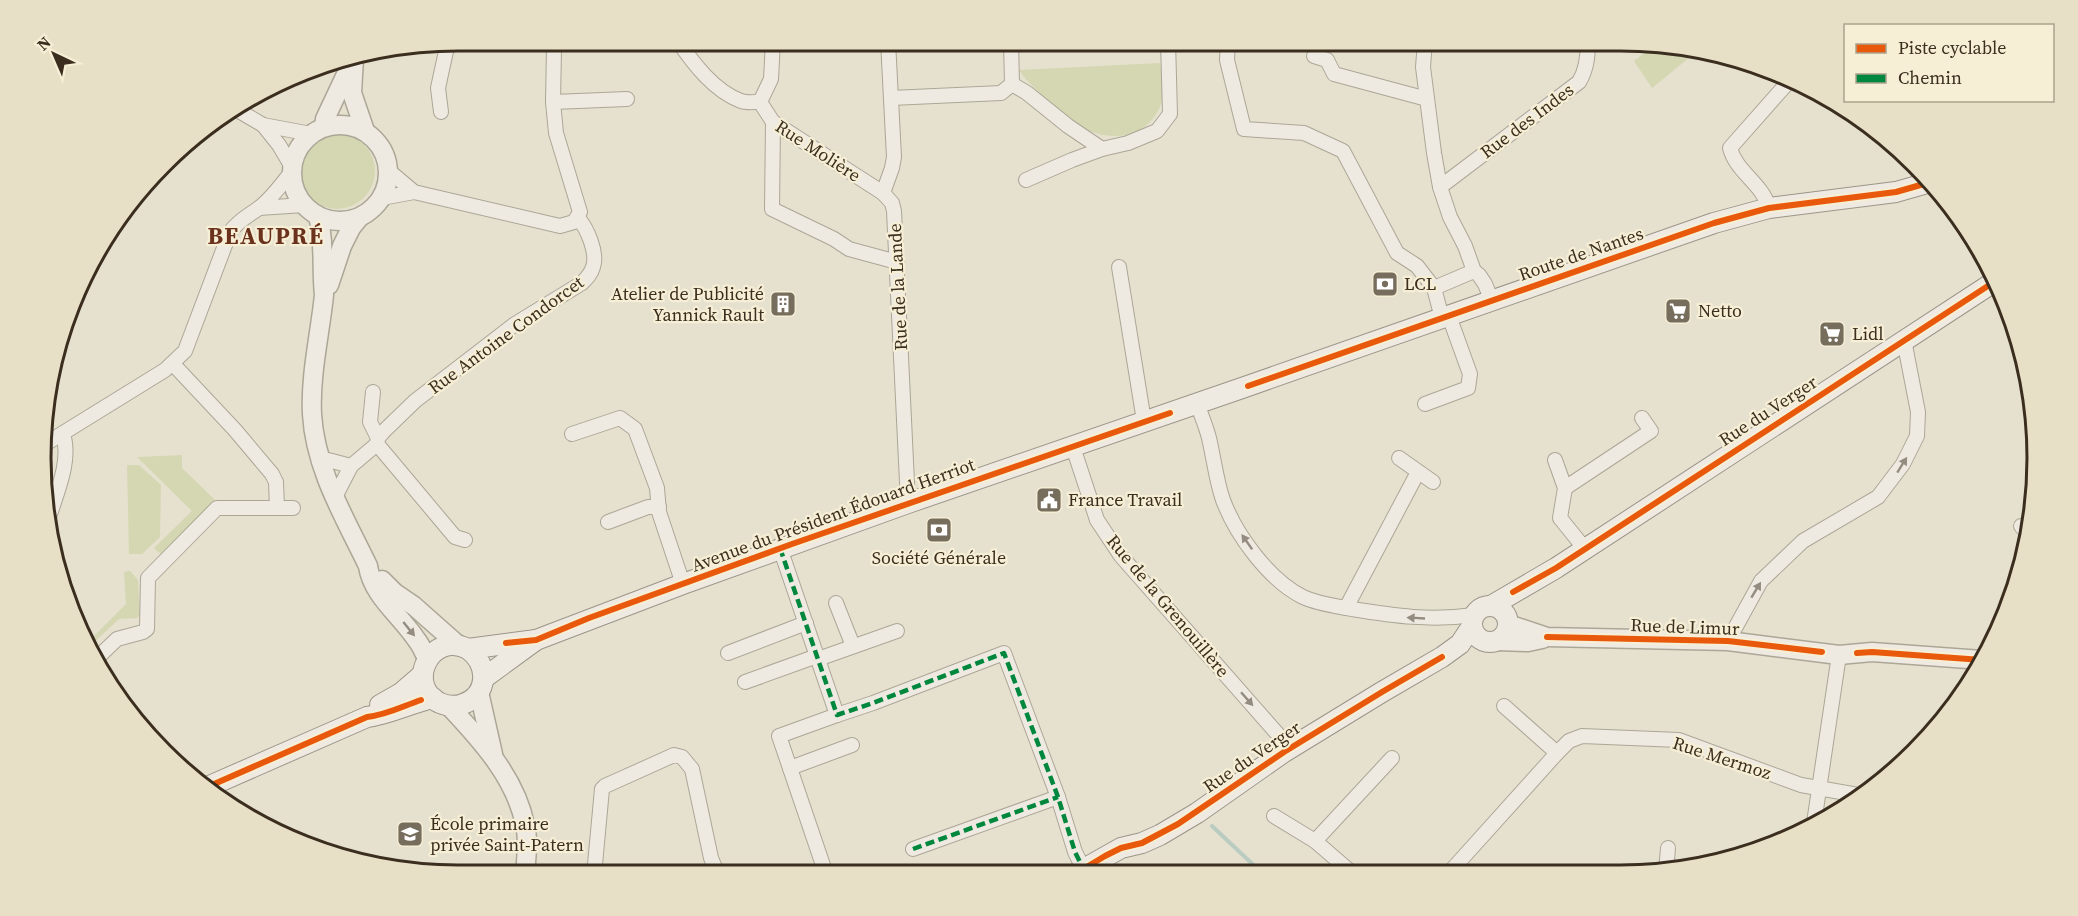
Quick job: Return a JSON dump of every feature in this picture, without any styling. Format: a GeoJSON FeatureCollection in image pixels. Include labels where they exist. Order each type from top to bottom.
{"type":"FeatureCollection","features":[{"type":"Feature","properties":{"kind":"main road","name":"Route de Nantes"},"geometry":{"type":"LineString","coordinates":[[1248,386],[1714,223],[1770,208],[1872,196],[1918,181]]}},
{"type":"Feature","properties":{"kind":"main road","name":"Rue du Verger"},"geometry":{"type":"LineString","coordinates":[[1094,865],[1121,848],[1142,843],[1197,813],[1290,748],[1442,657],[1490,617],[1556,568],[1988,286]]}},
{"type":"Feature","properties":{"kind":"main road","name":"Avenue du Président Édouard Herriot"},"geometry":{"type":"LineString","coordinates":[[463,647],[536,640],[780,548],[1248,386]]}},
{"type":"Feature","properties":{"kind":"main road"},"geometry":{"type":"LineString","coordinates":[[1490,617],[1505,634],[1491,641],[1477,636],[1490,617]]}},
{"type":"Feature","properties":{"kind":"main road","name":"Avenue du Président Édouard Herriot"},"geometry":{"type":"LineString","coordinates":[[481,685],[536,640]]}},
{"type":"Feature","properties":{"kind":"main road","name":"Rue du Verger"},"geometry":{"type":"LineString","coordinates":[[1442,657],[1491,641]]}},
{"type":"Feature","properties":{"kind":"main road"},"geometry":{"type":"LineString","coordinates":[[214,784],[367,717],[385,715],[406,705],[441,702],[466,703],[481,685],[482,664],[474,653],[463,647],[441,648],[401,693],[378,707],[367,717]]}},
{"type":"Feature","properties":{"kind":"main road"},"geometry":{"type":"LineString","coordinates":[[425,667],[427,691],[441,702]]}},
{"type":"Feature","properties":{"kind":"street"},"geometry":{"type":"LineString","coordinates":[[441,112],[438,88],[446,51]]}},
{"type":"Feature","properties":{"kind":"street","name":"Rue Antoine Condorcet"},"geometry":{"type":"LineString","coordinates":[[335,497],[351,466],[416,401],[515,324],[582,283],[593,270],[594,255],[584,225],[578,218],[579,204],[561,153],[555,127],[554,51]]}},
{"type":"Feature","properties":{"kind":"street","name":"Rue Molière"},"geometry":{"type":"LineString","coordinates":[[686,51],[699,68],[724,92],[743,102],[760,102],[773,123],[883,193]]}},
{"type":"Feature","properties":{"kind":"street"},"geometry":{"type":"LineString","coordinates":[[760,102],[771,79],[772,51]]}},
{"type":"Feature","properties":{"kind":"street"},"geometry":{"type":"LineString","coordinates":[[883,193],[894,157],[889,51]]}},
{"type":"Feature","properties":{"kind":"street"},"geometry":{"type":"LineString","coordinates":[[1011,51],[1012,84]]}},
{"type":"Feature","properties":{"kind":"street"},"geometry":{"type":"LineString","coordinates":[[1026,180],[1102,149],[1128,143],[1157,130],[1170,114],[1168,51]]}},
{"type":"Feature","properties":{"kind":"street"},"geometry":{"type":"LineString","coordinates":[[1227,51],[1227,60],[1244,129],[1305,133],[1343,151],[1397,253],[1417,266],[1434,288],[1470,374],[1468,388],[1425,404]]}},
{"type":"Feature","properties":{"kind":"street"},"geometry":{"type":"LineString","coordinates":[[1424,51],[1423,67],[1440,187],[1450,217],[1465,246],[1474,271],[1479,274],[1492,301]]}},
{"type":"Feature","properties":{"kind":"street","name":"Rue des Indes"},"geometry":{"type":"LineString","coordinates":[[1440,187],[1579,82],[1588,58],[1588,51]]}},
{"type":"Feature","properties":{"kind":"street"},"geometry":{"type":"LineString","coordinates":[[1314,56],[1327,60],[1334,74],[1427,99]]}},
{"type":"Feature","properties":{"kind":"street"},"geometry":{"type":"LineString","coordinates":[[354,65],[352,93],[365,131]]}},
{"type":"Feature","properties":{"kind":"street"},"geometry":{"type":"LineString","coordinates":[[350,66],[326,119],[318,131],[296,152],[292,169],[294,190],[311,211],[323,236],[324,295],[312,398],[314,429],[320,460],[368,566],[395,593],[463,647]]}},
{"type":"Feature","properties":{"kind":"street"},"geometry":{"type":"LineString","coordinates":[[891,98],[1001,93],[1012,84]]}},
{"type":"Feature","properties":{"kind":"street"},"geometry":{"type":"LineString","coordinates":[[1012,84],[1102,149]]}},
{"type":"Feature","properties":{"kind":"street"},"geometry":{"type":"LineString","coordinates":[[1770,208],[1767,197],[1732,157],[1730,148],[1785,86]]}},
{"type":"Feature","properties":{"kind":"street"},"geometry":{"type":"LineString","coordinates":[[553,102],[627,99]]}},
{"type":"Feature","properties":{"kind":"street"},"geometry":{"type":"LineString","coordinates":[[243,113],[262,125],[279,145],[292,169]]}},
{"type":"Feature","properties":{"kind":"street"},"geometry":{"type":"LineString","coordinates":[[773,123],[772,209],[834,239],[849,249],[897,262]]}},
{"type":"Feature","properties":{"kind":"street"},"geometry":{"type":"LineString","coordinates":[[262,125],[318,131],[345,124],[365,131],[382,148],[389,171],[382,198],[351,228],[324,295]]}},
{"type":"Feature","properties":{"kind":"street"},"geometry":{"type":"LineString","coordinates":[[52,440],[173,364],[185,351],[230,232],[239,220],[259,208],[273,194],[292,169]]}},
{"type":"Feature","properties":{"kind":"street"},"geometry":{"type":"LineString","coordinates":[[389,171],[414,192]]}},
{"type":"Feature","properties":{"kind":"street"},"geometry":{"type":"LineString","coordinates":[[382,198],[414,192],[560,226],[574,222],[578,218]]}},
{"type":"Feature","properties":{"kind":"street","name":"Rue de la Lande"},"geometry":{"type":"LineString","coordinates":[[883,193],[892,203],[894,211],[908,503]]}},
{"type":"Feature","properties":{"kind":"street"},"geometry":{"type":"LineString","coordinates":[[259,208],[311,211],[331,221],[345,222],[359,218]]}},
{"type":"Feature","properties":{"kind":"street"},"geometry":{"type":"LineString","coordinates":[[1119,267],[1144,422]]}},
{"type":"Feature","properties":{"kind":"street"},"geometry":{"type":"LineString","coordinates":[[1434,288],[1474,271]]}},
{"type":"Feature","properties":{"kind":"street"},"geometry":{"type":"LineString","coordinates":[[1728,641],[1761,581],[1803,541],[1878,497],[1903,464],[1917,436],[1918,412],[1904,340]]}},
{"type":"Feature","properties":{"kind":"street"},"geometry":{"type":"LineString","coordinates":[[173,364],[235,430],[272,474],[276,482],[277,508]]}},
{"type":"Feature","properties":{"kind":"street"},"geometry":{"type":"LineString","coordinates":[[373,392],[370,422],[378,441],[455,537],[465,540]]}},
{"type":"Feature","properties":{"kind":"street"},"geometry":{"type":"LineString","coordinates":[[1197,404],[1209,437],[1215,472],[1224,501],[1244,539],[1270,572],[1293,591],[1318,603],[1421,619],[1490,617]]}},
{"type":"Feature","properties":{"kind":"street"},"geometry":{"type":"LineString","coordinates":[[572,434],[620,418],[634,429],[653,478],[659,507],[683,584]]}},
{"type":"Feature","properties":{"kind":"street"},"geometry":{"type":"LineString","coordinates":[[1565,488],[1651,431],[1642,418]]}},
{"type":"Feature","properties":{"kind":"street"},"geometry":{"type":"LineString","coordinates":[[53,502],[66,459],[67,445],[63,434]]}},
{"type":"Feature","properties":{"kind":"street","name":"Rue de la Grenouillère"},"geometry":{"type":"LineString","coordinates":[[1073,447],[1097,520],[1121,556],[1290,748]]}},
{"type":"Feature","properties":{"kind":"street"},"geometry":{"type":"LineString","coordinates":[[1399,458],[1433,482]]}},
{"type":"Feature","properties":{"kind":"street"},"geometry":{"type":"LineString","coordinates":[[320,460],[351,466]]}},
{"type":"Feature","properties":{"kind":"street"},"geometry":{"type":"LineString","coordinates":[[1555,460],[1565,488],[1560,518],[1585,549]]}},
{"type":"Feature","properties":{"kind":"street"},"geometry":{"type":"LineString","coordinates":[[1346,608],[1418,472]]}},
{"type":"Feature","properties":{"kind":"street"},"geometry":{"type":"LineString","coordinates":[[608,522],[648,507],[659,507]]}},
{"type":"Feature","properties":{"kind":"street"},"geometry":{"type":"LineString","coordinates":[[102,654],[117,639],[147,629],[148,578],[217,508],[293,508]]}},
{"type":"Feature","properties":{"kind":"street"},"geometry":{"type":"LineString","coordinates":[[780,548],[837,715]]}},
{"type":"Feature","properties":{"kind":"street"},"geometry":{"type":"LineString","coordinates":[[368,566],[369,577],[374,585],[416,638],[425,667]]}},
{"type":"Feature","properties":{"kind":"street"},"geometry":{"type":"LineString","coordinates":[[836,603],[853,646]]}},
{"type":"Feature","properties":{"kind":"street","name":"Rue de Limur"},"geometry":{"type":"LineString","coordinates":[[1490,617],[1547,638]]}},
{"type":"Feature","properties":{"kind":"street"},"geometry":{"type":"LineString","coordinates":[[728,653],[806,623]]}},
{"type":"Feature","properties":{"kind":"street"},"geometry":{"type":"LineString","coordinates":[[745,682],[897,631]]}},
{"type":"Feature","properties":{"kind":"street","name":"Rue de Limur"},"geometry":{"type":"LineString","coordinates":[[1491,641],[1528,642],[1547,638],[1728,641],[1839,655],[1872,652],[1973,659]]}},
{"type":"Feature","properties":{"kind":"street"},"geometry":{"type":"LineString","coordinates":[[823,865],[779,736],[1004,653],[1058,797],[1080,865]]}},
{"type":"Feature","properties":{"kind":"street"},"geometry":{"type":"LineString","coordinates":[[1815,815],[1839,655]]}},
{"type":"Feature","properties":{"kind":"street"},"geometry":{"type":"LineString","coordinates":[[481,685],[495,759]]}},
{"type":"Feature","properties":{"kind":"street"},"geometry":{"type":"LineString","coordinates":[[441,702],[495,759],[509,783],[525,823],[527,837],[526,865]]}},
{"type":"Feature","properties":{"kind":"street"},"geometry":{"type":"LineString","coordinates":[[1504,706],[1557,753]]}},
{"type":"Feature","properties":{"kind":"street","name":"Rue Mermoz"},"geometry":{"type":"LineString","coordinates":[[1456,865],[1557,753],[1569,741],[1582,736],[1679,740],[1801,785],[1850,794]]}},
{"type":"Feature","properties":{"kind":"street"},"geometry":{"type":"LineString","coordinates":[[790,768],[852,746]]}},
{"type":"Feature","properties":{"kind":"street"},"geometry":{"type":"LineString","coordinates":[[595,865],[604,786],[675,755],[682,757],[692,769],[714,865]]}},
{"type":"Feature","properties":{"kind":"street"},"geometry":{"type":"LineString","coordinates":[[1315,841],[1392,758]]}},
{"type":"Feature","properties":{"kind":"street"},"geometry":{"type":"LineString","coordinates":[[913,849],[1058,797]]}},
{"type":"Feature","properties":{"kind":"street"},"geometry":{"type":"LineString","coordinates":[[1274,816],[1315,841],[1343,865]]}},
{"type":"Feature","properties":{"kind":"street"},"geometry":{"type":"LineString","coordinates":[[1667,862],[1668,848]]}},
{"type":"Feature","properties":{"kind":"green space"},"geometry":{"type":"Polygon","coordinates":[[[1646,52],[1690,57],[1652,88],[1634,61],[1646,52]]]}},
{"type":"Feature","properties":{"kind":"green space"},"geometry":{"type":"Polygon","coordinates":[[[1160,63],[1164,86],[1158,112],[1142,129],[1119,136],[1092,132],[1074,122],[1042,95],[1019,70],[1160,63]]]}},
{"type":"Feature","properties":{"kind":"green space"},"geometry":{"type":"Polygon","coordinates":[[[337,133],[352,136],[364,144],[372,156],[375,171],[372,186],[364,198],[352,206],[337,209],[322,206],[310,198],[302,186],[299,171],[302,156],[310,144],[322,136],[337,133]]]}},
{"type":"Feature","properties":{"kind":"green space"},"geometry":{"type":"Polygon","coordinates":[[[182,455],[182,468],[215,500],[162,555],[154,548],[192,511],[137,457],[182,455]]]}},
{"type":"Feature","properties":{"kind":"green space"},"geometry":{"type":"Polygon","coordinates":[[[127,465],[139,465],[161,485],[160,537],[142,554],[129,554],[127,465]]]}},
{"type":"Feature","properties":{"kind":"green space"},"geometry":{"type":"Polygon","coordinates":[[[130,571],[138,580],[140,615],[137,618],[119,619],[95,641],[93,637],[126,604],[124,572],[130,571]]]}},
{"type":"Feature","properties":{"kind":"waterway"},"geometry":{"type":"LineString","coordinates":[[1212,826],[1253,865]]}},
{"type":"Feature","properties":{"kind":"marked path"},"geometry":{"type":"LineString","coordinates":[[780,548],[837,715],[1004,653],[1082,865]]}},
{"type":"Feature","properties":{"kind":"marked path"},"geometry":{"type":"LineString","coordinates":[[913,849],[1058,797]]}},
{"type":"Feature","properties":{"kind":"cycle path"},"geometry":{"type":"LineString","coordinates":[[1248,386],[1714,223],[1769,208],[1896,192],[1921,185]]}},
{"type":"Feature","properties":{"kind":"cycle path"},"geometry":{"type":"LineString","coordinates":[[1513,592],[1556,568],[1988,286]]}},
{"type":"Feature","properties":{"kind":"cycle path"},"geometry":{"type":"LineString","coordinates":[[506,643],[536,640],[589,618],[792,544],[1170,413]]}},
{"type":"Feature","properties":{"kind":"cycle path"},"geometry":{"type":"LineString","coordinates":[[1547,637],[1728,641],[1822,652]]}},
{"type":"Feature","properties":{"kind":"cycle path"},"geometry":{"type":"LineString","coordinates":[[1857,653],[1872,652],[1973,659]]}},
{"type":"Feature","properties":{"kind":"cycle path"},"geometry":{"type":"LineString","coordinates":[[1090,865],[1121,848],[1142,843],[1178,824],[1284,752],[1442,657]]}},
{"type":"Feature","properties":{"kind":"cycle path"},"geometry":{"type":"LineString","coordinates":[[214,784],[367,717],[421,700]]}},
{"type":"Feature","properties":{"kind":"place","name":"LCL"},"geometry":{"type":"Point","coordinates":[1385,284]}},
{"type":"Feature","properties":{"kind":"place","name":"Atelier de Publicité Yannick Rault"},"geometry":{"type":"Point","coordinates":[783,304]}},
{"type":"Feature","properties":{"kind":"place","name":"Netto"},"geometry":{"type":"Point","coordinates":[1678,311]}},
{"type":"Feature","properties":{"kind":"place","name":"Lidl"},"geometry":{"type":"Point","coordinates":[1832,334]}},
{"type":"Feature","properties":{"kind":"place","name":"France Travail"},"geometry":{"type":"Point","coordinates":[1049,500]}},
{"type":"Feature","properties":{"kind":"place","name":"Société Générale"},"geometry":{"type":"Point","coordinates":[939,530]}},
{"type":"Feature","properties":{"kind":"place","name":"École primaire privée Saint-Patern"},"geometry":{"type":"Point","coordinates":[410,834]}},
{"type":"Feature","properties":{"kind":"district","name":"BEAUPRÉ"},"geometry":{"type":"Point","coordinates":[266,236]}}]}
